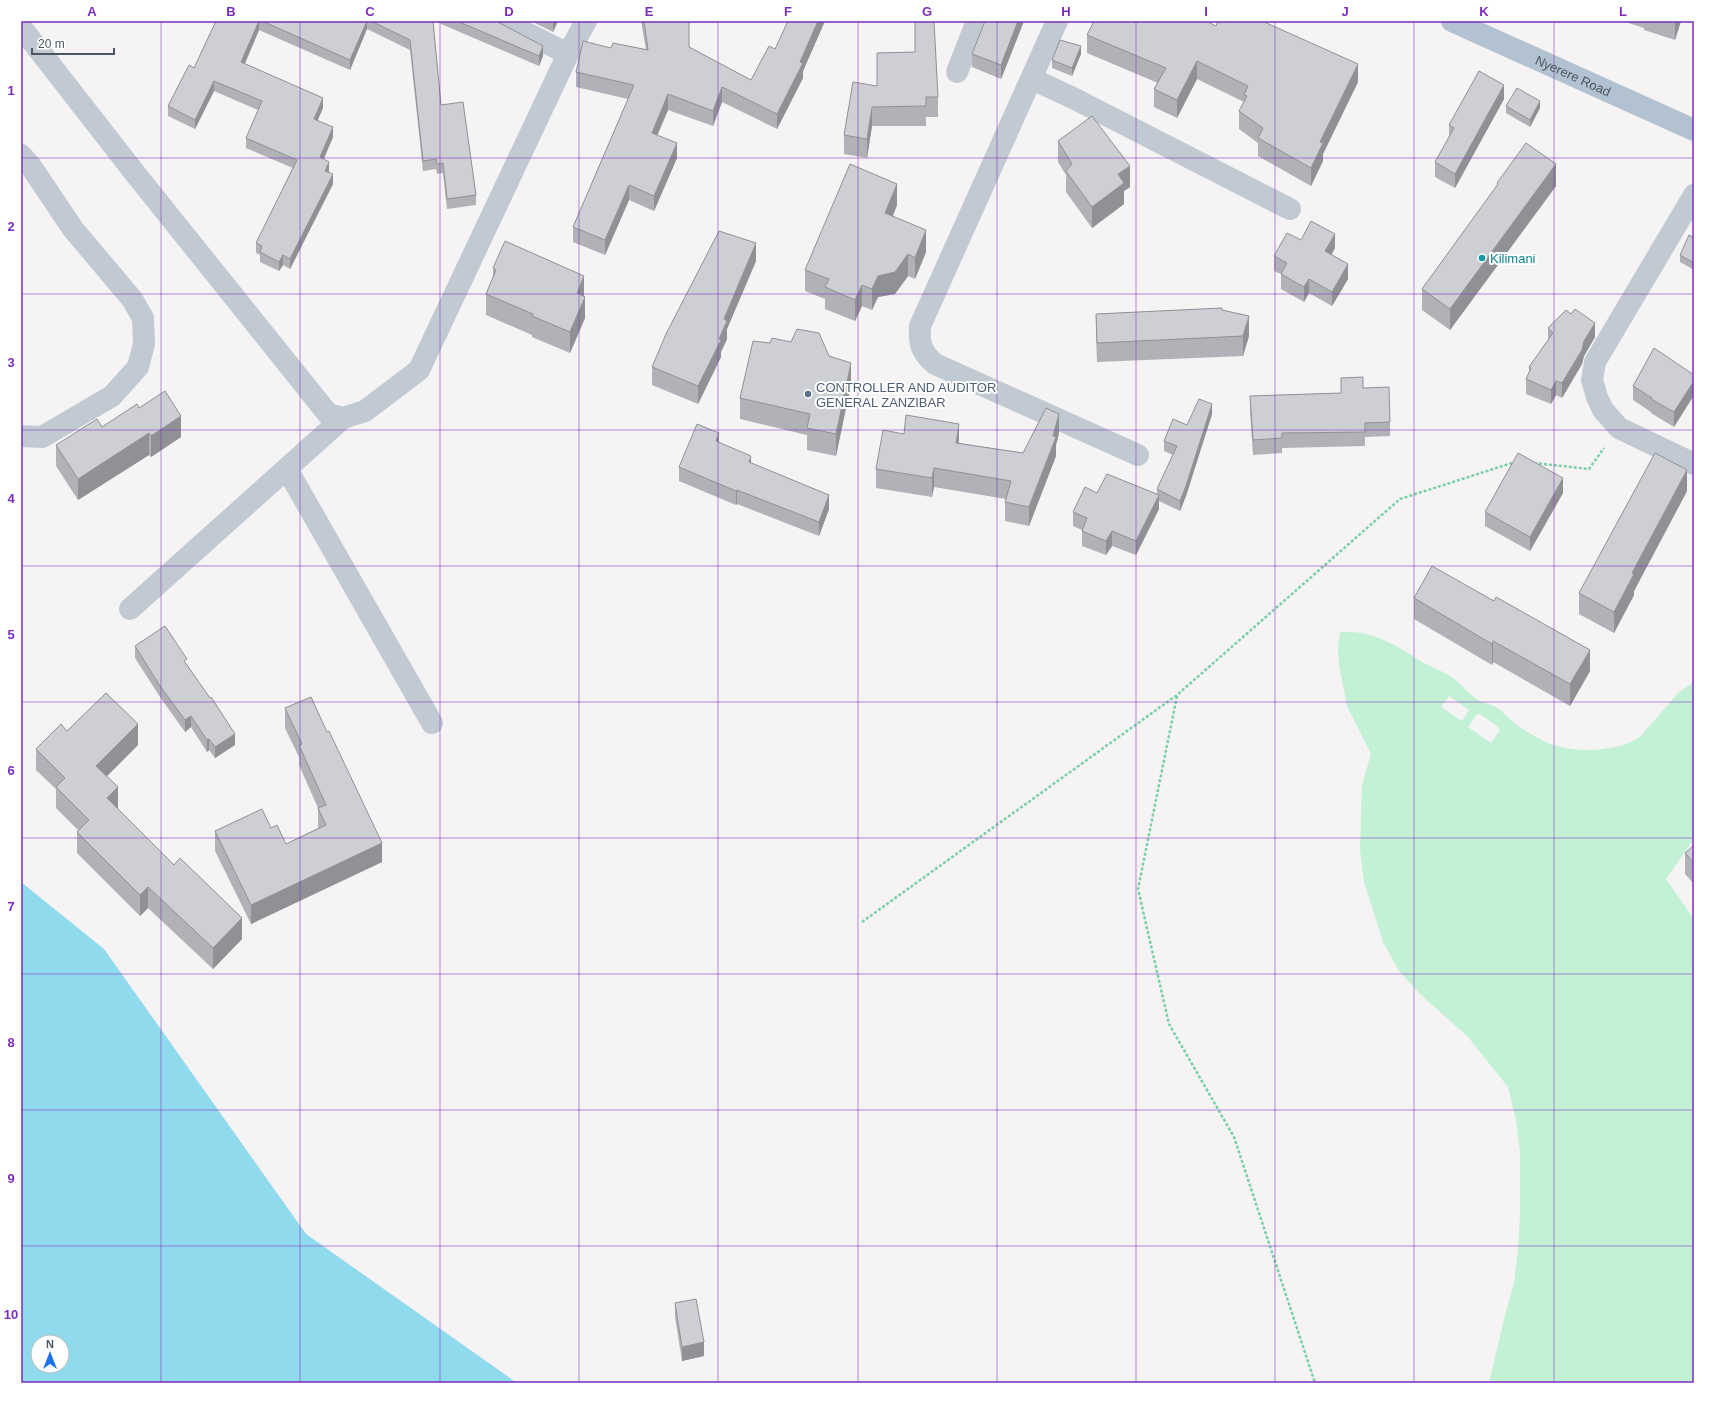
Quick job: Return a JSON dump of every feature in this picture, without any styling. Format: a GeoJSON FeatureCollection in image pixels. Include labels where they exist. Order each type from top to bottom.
{"type":"FeatureCollection","features":[{"type":"Feature","properties":{"kind":"main road","name":"Nyerere Road"},"geometry":{"type":"LineString","coordinates":[[1452,21],[1694,130]]}},
{"type":"Feature","properties":{"kind":"street"},"geometry":{"type":"LineString","coordinates":[[503,21],[568,54]]}},
{"type":"Feature","properties":{"kind":"street"},"geometry":{"type":"LineString","coordinates":[[130,609],[343,418],[365,411],[419,370],[568,54],[586,21]]}},
{"type":"Feature","properties":{"kind":"street"},"geometry":{"type":"LineString","coordinates":[[957,72],[977,21]]}},
{"type":"Feature","properties":{"kind":"street"},"geometry":{"type":"LineString","coordinates":[[1057,21],[920,326],[919,342],[925,356],[935,364],[1138,455]]}},
{"type":"Feature","properties":{"kind":"street"},"geometry":{"type":"LineString","coordinates":[[21,27],[134,172],[328,414],[343,418]]}},
{"type":"Feature","properties":{"kind":"street"},"geometry":{"type":"LineString","coordinates":[[1032,79],[1085,104],[1290,209]]}},
{"type":"Feature","properties":{"kind":"street"},"geometry":{"type":"LineString","coordinates":[[21,155],[30,165],[73,228],[132,299],[143,318],[144,344],[138,367],[112,396],[42,436],[21,436]]}},
{"type":"Feature","properties":{"kind":"street"},"geometry":{"type":"LineString","coordinates":[[1694,195],[1595,362],[1592,380],[1603,410],[1619,428],[1694,464]]}},
{"type":"Feature","properties":{"kind":"street"},"geometry":{"type":"LineString","coordinates":[[287,469],[432,723]]}},
{"type":"Feature","properties":{"kind":"path"},"geometry":{"type":"LineString","coordinates":[[1533,463],[1589,469],[1619,428]]}},
{"type":"Feature","properties":{"kind":"path"},"geometry":{"type":"LineString","coordinates":[[862,922],[1177,695],[1400,499],[1517,461]]}},
{"type":"Feature","properties":{"kind":"path"},"geometry":{"type":"LineString","coordinates":[[1177,695],[1138,889],[1169,1024],[1234,1137],[1315,1383]]}},
{"type":"Feature","properties":{"kind":"green space"},"geometry":{"type":"Polygon","coordinates":[[[1340,632],[1353,632],[1375,636],[1385,640],[1451,677],[1477,699],[1499,709],[1515,724],[1531,734],[1549,743],[1575,749],[1589,750],[1617,747],[1640,737],[1678,693],[1694,682],[1694,839],[1666,879],[1694,919],[1694,1383],[1489,1383],[1514,1283],[1518,1250],[1520,1217],[1520,1152],[1516,1120],[1508,1087],[1468,1037],[1420,994],[1399,971],[1383,942],[1364,882],[1360,850],[1362,785],[1371,754],[1347,706],[1339,665],[1338,649],[1340,632]],[[1449,696],[1441,707],[1462,721],[1469,710],[1449,696]],[[1478,713],[1468,727],[1491,743],[1500,730],[1496,725],[1478,713]]]}},
{"type":"Feature","properties":{"kind":"water"},"geometry":{"type":"Polygon","coordinates":[[[21,882],[104,949],[306,1234],[517,1383],[21,1383],[21,882]]]}},
{"type":"Feature","properties":{"kind":"building"},"geometry":{"type":"Polygon","coordinates":[[[216,21],[259,21],[241,62],[323,98],[314,119],[333,127],[320,157],[329,162],[325,171],[333,174],[290,259],[283,255],[279,262],[260,252],[262,246],[256,243],[297,160],[246,138],[262,101],[214,81],[195,120],[168,106],[189,65],[194,68],[216,21]]]}},
{"type":"Feature","properties":{"kind":"building"},"geometry":{"type":"Polygon","coordinates":[[[262,21],[367,21],[350,60],[262,21]]]}},
{"type":"Feature","properties":{"kind":"building"},"geometry":{"type":"Polygon","coordinates":[[[371,21],[433,21],[441,105],[463,102],[476,195],[447,199],[443,163],[437,164],[436,159],[423,161],[410,40],[371,21]]]}},
{"type":"Feature","properties":{"kind":"building"},"geometry":{"type":"Polygon","coordinates":[[[457,21],[496,21],[543,46],[539,56],[457,21]]]}},
{"type":"Feature","properties":{"kind":"building"},"geometry":{"type":"Polygon","coordinates":[[[644,21],[689,21],[689,47],[751,80],[769,46],[775,49],[788,21],[818,21],[800,62],[803,63],[777,114],[722,87],[713,111],[668,94],[652,133],[677,143],[654,196],[629,185],[605,240],[573,227],[634,85],[576,72],[583,41],[611,48],[613,43],[648,50],[644,21]]]}},
{"type":"Feature","properties":{"kind":"building"},"geometry":{"type":"Polygon","coordinates":[[[915,21],[934,21],[938,97],[926,97],[926,106],[872,107],[867,139],[844,135],[853,82],[877,86],[877,53],[915,52],[915,21]]]}},
{"type":"Feature","properties":{"kind":"building"},"geometry":{"type":"Polygon","coordinates":[[[985,21],[1018,21],[1001,65],[972,54],[985,21]]]}},
{"type":"Feature","properties":{"kind":"building"},"geometry":{"type":"Polygon","coordinates":[[[1094,21],[1206,21],[1216,26],[1218,21],[1262,21],[1358,64],[1320,142],[1323,143],[1311,168],[1258,138],[1263,128],[1239,111],[1247,96],[1244,95],[1248,86],[1197,61],[1177,100],[1154,89],[1166,68],[1087,35],[1094,21]]]}},
{"type":"Feature","properties":{"kind":"building"},"geometry":{"type":"Polygon","coordinates":[[[1060,40],[1081,46],[1072,68],[1052,60],[1060,40]]]}},
{"type":"Feature","properties":{"kind":"building"},"geometry":{"type":"Polygon","coordinates":[[[1479,71],[1504,85],[1455,174],[1435,162],[1454,128],[1449,125],[1479,71]]]}},
{"type":"Feature","properties":{"kind":"building"},"geometry":{"type":"Polygon","coordinates":[[[1517,88],[1540,101],[1530,120],[1506,106],[1517,88]]]}},
{"type":"Feature","properties":{"kind":"building"},"geometry":{"type":"Polygon","coordinates":[[[1092,116],[1130,166],[1118,174],[1124,183],[1092,207],[1066,171],[1072,164],[1058,141],[1092,116]]]}},
{"type":"Feature","properties":{"kind":"building"},"geometry":{"type":"Polygon","coordinates":[[[1526,143],[1556,164],[1450,309],[1422,289],[1526,143]]]}},
{"type":"Feature","properties":{"kind":"building"},"geometry":{"type":"Polygon","coordinates":[[[850,164],[897,184],[885,213],[926,230],[915,258],[908,254],[895,272],[878,276],[872,289],[862,285],[855,300],[825,287],[829,279],[805,270],[850,164]]]}},
{"type":"Feature","properties":{"kind":"building"},"geometry":{"type":"Polygon","coordinates":[[[1311,221],[1335,234],[1325,251],[1348,264],[1332,292],[1309,279],[1304,287],[1281,274],[1287,263],[1274,256],[1287,233],[1301,240],[1311,221]]]}},
{"type":"Feature","properties":{"kind":"building"},"geometry":{"type":"Polygon","coordinates":[[[719,231],[756,243],[724,319],[727,321],[719,339],[721,340],[698,386],[652,367],[666,334],[719,231]]]}},
{"type":"Feature","properties":{"kind":"building"},"geometry":{"type":"Polygon","coordinates":[[[1689,235],[1694,238],[1694,263],[1680,255],[1689,235]]]}},
{"type":"Feature","properties":{"kind":"building"},"geometry":{"type":"Polygon","coordinates":[[[505,241],[584,276],[577,293],[585,297],[570,332],[486,294],[496,270],[493,268],[505,241]]]}},
{"type":"Feature","properties":{"kind":"building"},"geometry":{"type":"Polygon","coordinates":[[[1222,308],[1222,310],[1249,316],[1243,336],[1097,343],[1096,314],[1222,308]]]}},
{"type":"Feature","properties":{"kind":"building"},"geometry":{"type":"Polygon","coordinates":[[[1575,309],[1595,323],[1584,341],[1582,350],[1562,383],[1556,381],[1551,390],[1526,379],[1531,368],[1529,367],[1553,333],[1548,328],[1566,310],[1571,314],[1575,309]]]}},
{"type":"Feature","properties":{"kind":"building"},"geometry":{"type":"Polygon","coordinates":[[[797,329],[819,333],[829,356],[851,363],[836,434],[807,428],[810,414],[740,398],[753,341],[770,343],[772,338],[791,342],[797,329]]]}},
{"type":"Feature","properties":{"kind":"building"},"geometry":{"type":"Polygon","coordinates":[[[1654,348],[1694,375],[1694,381],[1674,412],[1651,399],[1652,398],[1633,386],[1654,348]]]}},
{"type":"Feature","properties":{"kind":"building"},"geometry":{"type":"Polygon","coordinates":[[[1363,377],[1363,388],[1389,387],[1390,422],[1365,423],[1365,432],[1282,433],[1282,438],[1253,440],[1250,396],[1341,393],[1341,378],[1363,377]]]}},
{"type":"Feature","properties":{"kind":"building"},"geometry":{"type":"Polygon","coordinates":[[[165,391],[181,416],[151,436],[149,433],[78,479],[56,445],[97,419],[102,427],[137,404],[139,408],[165,391]]]}},
{"type":"Feature","properties":{"kind":"building"},"geometry":{"type":"Polygon","coordinates":[[[1199,399],[1212,404],[1180,501],[1157,489],[1177,446],[1164,441],[1173,419],[1187,425],[1199,399]]]}},
{"type":"Feature","properties":{"kind":"building"},"geometry":{"type":"Polygon","coordinates":[[[1046,408],[1059,414],[1053,436],[1056,437],[1029,507],[1005,502],[1011,481],[934,468],[932,478],[876,469],[883,430],[904,434],[906,415],[959,424],[956,443],[1023,453],[1046,408]]]}},
{"type":"Feature","properties":{"kind":"building"},"geometry":{"type":"Polygon","coordinates":[[[697,424],[719,433],[716,441],[751,456],[749,462],[829,495],[819,522],[737,490],[736,491],[679,467],[697,424]]]}},
{"type":"Feature","properties":{"kind":"building"},"geometry":{"type":"Polygon","coordinates":[[[1518,453],[1563,478],[1530,537],[1485,512],[1518,453]]]}},
{"type":"Feature","properties":{"kind":"building"},"geometry":{"type":"Polygon","coordinates":[[[1655,453],[1687,470],[1632,573],[1634,574],[1614,612],[1579,593],[1655,453]]]}},
{"type":"Feature","properties":{"kind":"building"},"geometry":{"type":"Polygon","coordinates":[[[1107,474],[1159,495],[1136,541],[1112,531],[1106,541],[1082,531],[1087,518],[1073,512],[1085,487],[1097,493],[1107,474]]]}},
{"type":"Feature","properties":{"kind":"building"},"geometry":{"type":"Polygon","coordinates":[[[1432,566],[1494,601],[1496,597],[1590,650],[1570,684],[1493,641],[1492,644],[1414,598],[1432,566]]]}},
{"type":"Feature","properties":{"kind":"building"},"geometry":{"type":"Polygon","coordinates":[[[165,626],[187,659],[184,661],[210,698],[211,697],[235,734],[215,747],[209,739],[207,740],[191,716],[185,720],[160,686],[135,646],[165,626]]]}},
{"type":"Feature","properties":{"kind":"building"},"geometry":{"type":"Polygon","coordinates":[[[106,693],[138,724],[96,766],[118,787],[107,798],[174,865],[180,858],[242,918],[213,948],[148,887],[140,895],[77,832],[89,820],[56,787],[65,778],[36,749],[61,724],[67,731],[106,693]]]}},
{"type":"Feature","properties":{"kind":"building"},"geometry":{"type":"Polygon","coordinates":[[[311,697],[327,732],[329,731],[382,843],[251,905],[215,831],[262,809],[271,828],[277,825],[286,844],[326,825],[318,808],[326,805],[299,745],[302,744],[285,708],[311,697]]]}},
{"type":"Feature","properties":{"kind":"building"},"geometry":{"type":"Polygon","coordinates":[[[1694,845],[1694,863],[1685,853],[1694,845]]]}},
{"type":"Feature","properties":{"kind":"building"},"geometry":{"type":"Polygon","coordinates":[[[696,1299],[704,1342],[682,1347],[675,1303],[696,1299]]]}},
{"type":"Feature","properties":{"kind":"place","name":"Kilimani"},"geometry":{"type":"Point","coordinates":[1482,258]}},
{"type":"Feature","properties":{"kind":"place","name":"CONTROLLER AND AUDITOR GENERAL ZANZIBAR"},"geometry":{"type":"Point","coordinates":[808,394]}}]}
